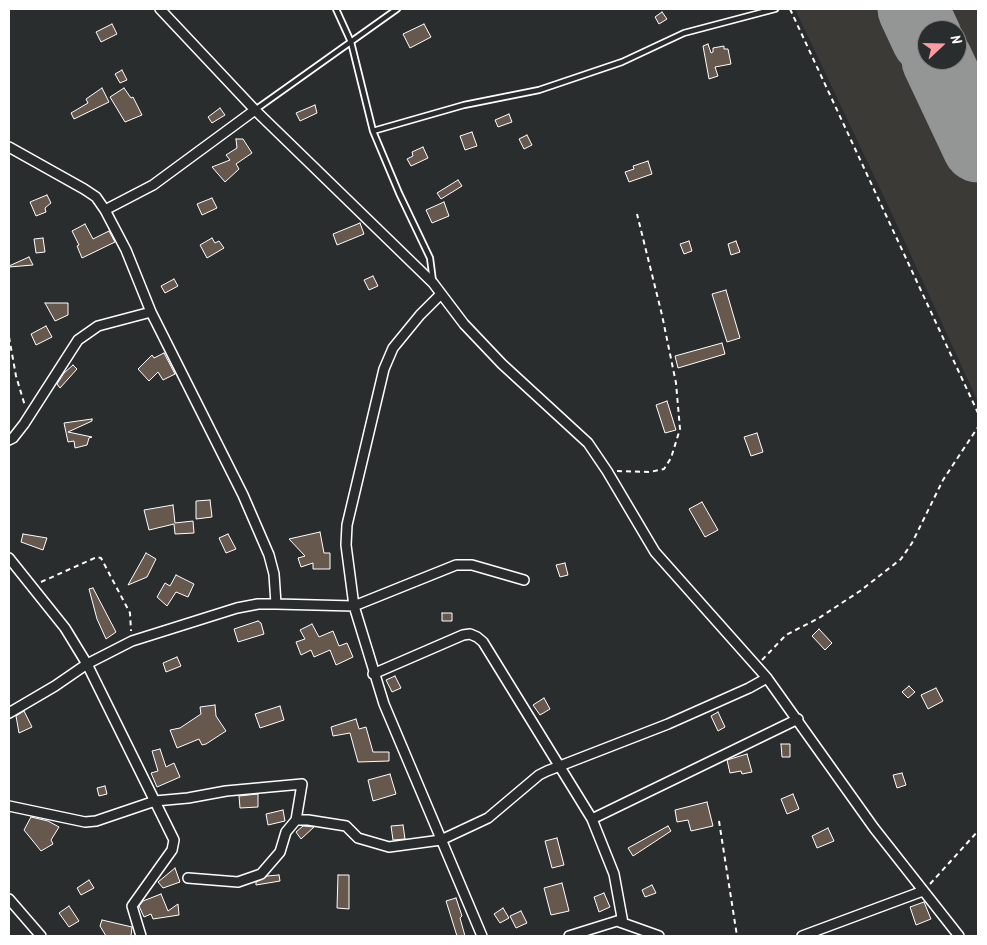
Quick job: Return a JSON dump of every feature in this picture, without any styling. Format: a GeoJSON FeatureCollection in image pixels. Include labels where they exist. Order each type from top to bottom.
{"type":"FeatureCollection","features":[{"type":"Feature","properties":{"kind":"street"},"geometry":{"type":"LineString","coordinates":[[160,9],[255,110],[434,283],[464,324],[502,364],[588,443],[608,471],[655,552],[767,678],[874,828],[959,936]]}},
{"type":"Feature","properties":{"kind":"street"},"geometry":{"type":"LineString","coordinates":[[105,210],[153,185],[255,110]]}},
{"type":"Feature","properties":{"kind":"street"},"geometry":{"type":"LineString","coordinates":[[9,147],[84,189],[96,197],[105,210],[126,250],[151,312],[220,449],[261,538],[274,574],[276,604]]}},
{"type":"Feature","properties":{"kind":"street"},"geometry":{"type":"LineString","coordinates":[[441,294],[420,315],[394,348],[384,369],[347,525],[346,545],[354,606],[373,674],[482,936]]}},
{"type":"Feature","properties":{"kind":"street"},"geometry":{"type":"LineString","coordinates":[[9,440],[13,438],[78,340],[98,326],[151,312]]}},
{"type":"Feature","properties":{"kind":"street"},"geometry":{"type":"LineString","coordinates":[[9,558],[30,587],[65,628],[87,664],[175,845],[132,906],[141,936]]}},
{"type":"Feature","properties":{"kind":"street"},"geometry":{"type":"LineString","coordinates":[[9,712],[55,686],[87,664],[132,641],[237,608],[258,604],[354,606],[456,565],[472,565],[524,580]]}},
{"type":"Feature","properties":{"kind":"street"},"geometry":{"type":"LineString","coordinates":[[373,674],[463,635],[470,634],[483,642],[592,819],[614,874],[623,923]]}},
{"type":"Feature","properties":{"kind":"street"},"geometry":{"type":"LineString","coordinates":[[296,820],[346,826],[358,838],[389,847],[441,840],[488,818],[539,775],[724,700],[767,678]]}},
{"type":"Feature","properties":{"kind":"street"},"geometry":{"type":"LineString","coordinates":[[592,819],[798,719]]}},
{"type":"Feature","properties":{"kind":"street"},"geometry":{"type":"LineString","coordinates":[[9,806],[84,822],[105,819],[155,801],[188,798],[226,791],[302,784],[296,820],[286,832],[280,852],[261,874],[238,882],[188,878]]}},
{"type":"Feature","properties":{"kind":"street"},"geometry":{"type":"LineString","coordinates":[[802,936],[923,891]]}},
{"type":"Feature","properties":{"kind":"street"},"geometry":{"type":"LineString","coordinates":[[9,899],[40,936]]}},
{"type":"Feature","properties":{"kind":"street"},"geometry":{"type":"LineString","coordinates":[[569,936],[610,922],[623,923],[659,936]]}},
{"type":"Feature","properties":{"kind":"lane"},"geometry":{"type":"LineString","coordinates":[[336,9],[351,42],[374,131],[399,193],[430,258],[434,283]]}},
{"type":"Feature","properties":{"kind":"lane"},"geometry":{"type":"LineString","coordinates":[[255,110],[397,9]]}},
{"type":"Feature","properties":{"kind":"lane"},"geometry":{"type":"LineString","coordinates":[[374,131],[464,105],[539,90],[622,62],[684,33],[748,14],[775,9]]}},
{"type":"Feature","properties":{"kind":"path"},"geometry":{"type":"LineString","coordinates":[[790,9],[978,413]]}},
{"type":"Feature","properties":{"kind":"path"},"geometry":{"type":"LineString","coordinates":[[608,471],[650,472],[664,469],[672,458],[680,429],[676,383],[662,315],[637,214]]}},
{"type":"Feature","properties":{"kind":"path"},"geometry":{"type":"LineString","coordinates":[[9,337],[16,376],[28,415]]}},
{"type":"Feature","properties":{"kind":"path"},"geometry":{"type":"LineString","coordinates":[[757,666],[786,635],[819,618],[901,559],[912,543],[943,480],[978,426]]}},
{"type":"Feature","properties":{"kind":"path"},"geometry":{"type":"LineString","coordinates":[[30,587],[97,557],[101,558],[130,614],[132,641]]}},
{"type":"Feature","properties":{"kind":"path"},"geometry":{"type":"LineString","coordinates":[[718,821],[737,936]]}},
{"type":"Feature","properties":{"kind":"path"},"geometry":{"type":"LineString","coordinates":[[923,891],[978,831]]}},
{"type":"Feature","properties":{"kind":"shaded area"},"geometry":{"type":"Polygon","coordinates":[[[795,9],[978,9],[978,402],[893,216],[795,9]]]}},
{"type":"Feature","properties":{"kind":"building"},"geometry":{"type":"Polygon","coordinates":[[[662,12],[667,19],[659,24],[655,17],[662,12]]]}},
{"type":"Feature","properties":{"kind":"building"},"geometry":{"type":"Polygon","coordinates":[[[112,24],[117,34],[101,42],[96,32],[112,24]]]}},
{"type":"Feature","properties":{"kind":"building"},"geometry":{"type":"Polygon","coordinates":[[[424,24],[431,37],[410,48],[403,34],[424,24]]]}},
{"type":"Feature","properties":{"kind":"building"},"geometry":{"type":"Polygon","coordinates":[[[708,44],[711,53],[713,48],[724,46],[724,49],[728,49],[731,64],[715,67],[718,76],[709,79],[703,46],[708,44]]]}},
{"type":"Feature","properties":{"kind":"building"},"geometry":{"type":"Polygon","coordinates":[[[122,70],[127,80],[120,83],[115,74],[122,70]]]}},
{"type":"Feature","properties":{"kind":"building"},"geometry":{"type":"Polygon","coordinates":[[[102,88],[109,102],[74,119],[71,113],[88,103],[86,99],[102,88]]]}},
{"type":"Feature","properties":{"kind":"building"},"geometry":{"type":"Polygon","coordinates":[[[124,88],[131,98],[133,97],[142,115],[125,122],[110,97],[124,88]]]}},
{"type":"Feature","properties":{"kind":"building"},"geometry":{"type":"Polygon","coordinates":[[[315,105],[317,113],[300,121],[296,113],[315,105]]]}},
{"type":"Feature","properties":{"kind":"building"},"geometry":{"type":"Polygon","coordinates":[[[220,108],[225,115],[212,123],[208,117],[220,108]]]}},
{"type":"Feature","properties":{"kind":"building"},"geometry":{"type":"Polygon","coordinates":[[[509,114],[512,122],[498,127],[495,120],[509,114]]]}},
{"type":"Feature","properties":{"kind":"building"},"geometry":{"type":"Polygon","coordinates":[[[472,132],[477,146],[465,150],[460,136],[472,132]]]}},
{"type":"Feature","properties":{"kind":"building"},"geometry":{"type":"Polygon","coordinates":[[[527,135],[532,145],[524,149],[519,139],[527,135]]]}},
{"type":"Feature","properties":{"kind":"building"},"geometry":{"type":"Polygon","coordinates":[[[236,139],[243,139],[252,153],[236,164],[239,169],[225,182],[212,167],[230,160],[226,155],[237,148],[236,139]]]}},
{"type":"Feature","properties":{"kind":"building"},"geometry":{"type":"Polygon","coordinates":[[[423,147],[428,158],[411,166],[407,159],[413,156],[412,152],[423,147]]]}},
{"type":"Feature","properties":{"kind":"building"},"geometry":{"type":"Polygon","coordinates":[[[648,161],[652,174],[629,182],[625,172],[634,169],[633,166],[648,161]]]}},
{"type":"Feature","properties":{"kind":"building"},"geometry":{"type":"Polygon","coordinates":[[[458,180],[462,186],[441,199],[437,193],[458,180]]]}},
{"type":"Feature","properties":{"kind":"building"},"geometry":{"type":"Polygon","coordinates":[[[47,195],[51,203],[45,208],[46,212],[36,216],[30,202],[47,195]]]}},
{"type":"Feature","properties":{"kind":"building"},"geometry":{"type":"Polygon","coordinates":[[[212,198],[217,208],[202,215],[197,204],[212,198]]]}},
{"type":"Feature","properties":{"kind":"building"},"geometry":{"type":"Polygon","coordinates":[[[444,202],[449,216],[432,223],[426,210],[444,202]]]}},
{"type":"Feature","properties":{"kind":"building"},"geometry":{"type":"Polygon","coordinates":[[[360,223],[364,234],[337,245],[333,234],[360,223]]]}},
{"type":"Feature","properties":{"kind":"building"},"geometry":{"type":"Polygon","coordinates":[[[85,224],[93,239],[109,231],[115,242],[82,258],[77,246],[79,245],[72,231],[85,224]]]}},
{"type":"Feature","properties":{"kind":"building"},"geometry":{"type":"Polygon","coordinates":[[[43,238],[45,252],[36,253],[34,239],[43,238]]]}},
{"type":"Feature","properties":{"kind":"building"},"geometry":{"type":"Polygon","coordinates":[[[212,238],[215,243],[219,241],[224,248],[207,258],[200,245],[212,238]]]}},
{"type":"Feature","properties":{"kind":"building"},"geometry":{"type":"Polygon","coordinates":[[[689,241],[692,251],[684,254],[680,244],[689,241]]]}},
{"type":"Feature","properties":{"kind":"building"},"geometry":{"type":"Polygon","coordinates":[[[736,241],[740,252],[731,255],[728,244],[736,241]]]}},
{"type":"Feature","properties":{"kind":"building"},"geometry":{"type":"Polygon","coordinates":[[[29,257],[33,265],[9,267],[9,266],[29,257]]]}},
{"type":"Feature","properties":{"kind":"building"},"geometry":{"type":"Polygon","coordinates":[[[373,276],[378,286],[369,290],[364,280],[373,276]]]}},
{"type":"Feature","properties":{"kind":"building"},"geometry":{"type":"Polygon","coordinates":[[[174,279],[178,286],[165,293],[161,286],[174,279]]]}},
{"type":"Feature","properties":{"kind":"building"},"geometry":{"type":"Polygon","coordinates":[[[726,290],[740,338],[727,342],[712,294],[726,290]]]}},
{"type":"Feature","properties":{"kind":"building"},"geometry":{"type":"Polygon","coordinates":[[[45,303],[68,303],[68,315],[55,321],[45,303]]]}},
{"type":"Feature","properties":{"kind":"building"},"geometry":{"type":"Polygon","coordinates":[[[46,326],[52,337],[36,345],[31,334],[46,326]]]}},
{"type":"Feature","properties":{"kind":"building"},"geometry":{"type":"Polygon","coordinates":[[[722,343],[725,354],[678,368],[675,356],[722,343]]]}},
{"type":"Feature","properties":{"kind":"building"},"geometry":{"type":"Polygon","coordinates":[[[164,353],[175,374],[163,380],[158,372],[149,381],[138,369],[152,355],[154,358],[164,353]]]}},
{"type":"Feature","properties":{"kind":"building"},"geometry":{"type":"Polygon","coordinates":[[[73,365],[77,369],[60,388],[57,384],[64,373],[73,365]]]}},
{"type":"Feature","properties":{"kind":"building"},"geometry":{"type":"Polygon","coordinates":[[[667,401],[676,430],[665,433],[656,405],[667,401]]]}},
{"type":"Feature","properties":{"kind":"building"},"geometry":{"type":"Polygon","coordinates":[[[92,419],[92,421],[68,432],[92,437],[89,438],[87,445],[75,448],[74,441],[68,442],[64,423],[92,419]]]}},
{"type":"Feature","properties":{"kind":"building"},"geometry":{"type":"Polygon","coordinates":[[[757,433],[763,452],[751,456],[744,437],[757,433]]]}},
{"type":"Feature","properties":{"kind":"building"},"geometry":{"type":"Polygon","coordinates":[[[210,500],[212,517],[196,519],[196,501],[210,500]]]}},
{"type":"Feature","properties":{"kind":"building"},"geometry":{"type":"Polygon","coordinates":[[[702,502],[718,530],[705,537],[689,509],[702,502]]]}},
{"type":"Feature","properties":{"kind":"building"},"geometry":{"type":"Polygon","coordinates":[[[173,505],[175,523],[193,521],[194,533],[175,534],[174,524],[149,530],[144,510],[173,505]]]}},
{"type":"Feature","properties":{"kind":"building"},"geometry":{"type":"Polygon","coordinates":[[[320,532],[324,553],[330,553],[330,569],[313,569],[313,563],[301,567],[298,558],[305,556],[289,539],[320,532]]]}},
{"type":"Feature","properties":{"kind":"building"},"geometry":{"type":"Polygon","coordinates":[[[23,534],[47,538],[43,550],[21,542],[23,534]]]}},
{"type":"Feature","properties":{"kind":"building"},"geometry":{"type":"Polygon","coordinates":[[[228,534],[236,549],[226,553],[219,538],[228,534]]]}},
{"type":"Feature","properties":{"kind":"building"},"geometry":{"type":"Polygon","coordinates":[[[146,553],[156,559],[147,577],[128,585],[146,553]]]}},
{"type":"Feature","properties":{"kind":"building"},"geometry":{"type":"Polygon","coordinates":[[[565,563],[568,575],[560,577],[556,565],[565,563]]]}},
{"type":"Feature","properties":{"kind":"building"},"geometry":{"type":"Polygon","coordinates":[[[176,575],[194,584],[188,597],[176,592],[167,606],[157,597],[165,583],[170,586],[176,575]]]}},
{"type":"Feature","properties":{"kind":"building"},"geometry":{"type":"Polygon","coordinates":[[[93,588],[116,632],[106,639],[97,619],[89,589],[93,588]]]}},
{"type":"Feature","properties":{"kind":"building"},"geometry":{"type":"Polygon","coordinates":[[[442,613],[452,613],[452,621],[442,621],[442,613]]]}},
{"type":"Feature","properties":{"kind":"building"},"geometry":{"type":"Polygon","coordinates":[[[258,621],[261,623],[264,634],[238,642],[234,629],[258,621]]]}},
{"type":"Feature","properties":{"kind":"building"},"geometry":{"type":"Polygon","coordinates":[[[312,624],[319,637],[333,631],[339,646],[347,643],[353,657],[336,665],[330,650],[314,657],[311,650],[301,655],[296,642],[305,639],[300,630],[312,624]]]}},
{"type":"Feature","properties":{"kind":"building"},"geometry":{"type":"Polygon","coordinates":[[[819,629],[832,643],[825,650],[812,636],[819,629]]]}},
{"type":"Feature","properties":{"kind":"building"},"geometry":{"type":"Polygon","coordinates":[[[177,657],[181,666],[166,672],[163,663],[177,657]]]}},
{"type":"Feature","properties":{"kind":"building"},"geometry":{"type":"Polygon","coordinates":[[[395,676],[401,688],[392,692],[386,680],[395,676]]]}},
{"type":"Feature","properties":{"kind":"building"},"geometry":{"type":"Polygon","coordinates":[[[909,686],[915,692],[908,698],[902,692],[909,686]]]}},
{"type":"Feature","properties":{"kind":"building"},"geometry":{"type":"Polygon","coordinates":[[[936,688],[943,701],[928,709],[921,695],[936,688]]]}},
{"type":"Feature","properties":{"kind":"building"},"geometry":{"type":"Polygon","coordinates":[[[544,698],[550,709],[540,715],[533,705],[544,698]]]}},
{"type":"Feature","properties":{"kind":"building"},"geometry":{"type":"Polygon","coordinates":[[[215,705],[216,716],[226,731],[206,744],[202,745],[199,739],[177,748],[170,730],[180,728],[201,714],[200,707],[215,705]]]}},
{"type":"Feature","properties":{"kind":"building"},"geometry":{"type":"Polygon","coordinates":[[[280,706],[284,720],[260,728],[255,714],[280,706]]]}},
{"type":"Feature","properties":{"kind":"building"},"geometry":{"type":"Polygon","coordinates":[[[24,711],[32,727],[19,733],[16,716],[24,711]]]}},
{"type":"Feature","properties":{"kind":"building"},"geometry":{"type":"Polygon","coordinates":[[[718,712],[725,727],[718,731],[711,716],[718,712]]]}},
{"type":"Feature","properties":{"kind":"building"},"geometry":{"type":"Polygon","coordinates":[[[356,719],[359,729],[366,727],[373,752],[389,752],[389,761],[358,762],[350,733],[333,736],[331,727],[356,719]]]}},
{"type":"Feature","properties":{"kind":"building"},"geometry":{"type":"Polygon","coordinates":[[[781,744],[790,744],[790,757],[782,757],[781,744]]]}},
{"type":"Feature","properties":{"kind":"building"},"geometry":{"type":"Polygon","coordinates":[[[160,749],[166,767],[174,763],[180,777],[157,787],[151,773],[158,771],[152,751],[160,749]]]}},
{"type":"Feature","properties":{"kind":"building"},"geometry":{"type":"Polygon","coordinates":[[[747,754],[752,772],[742,774],[741,771],[730,773],[727,760],[747,754]]]}},
{"type":"Feature","properties":{"kind":"building"},"geometry":{"type":"Polygon","coordinates":[[[902,773],[906,785],[897,788],[893,775],[902,773]]]}},
{"type":"Feature","properties":{"kind":"building"},"geometry":{"type":"Polygon","coordinates":[[[390,774],[396,794],[373,801],[368,780],[390,774]]]}},
{"type":"Feature","properties":{"kind":"building"},"geometry":{"type":"Polygon","coordinates":[[[105,786],[107,794],[99,796],[97,788],[105,786]]]}},
{"type":"Feature","properties":{"kind":"building"},"geometry":{"type":"Polygon","coordinates":[[[258,794],[258,807],[240,808],[239,796],[258,794]]]}},
{"type":"Feature","properties":{"kind":"building"},"geometry":{"type":"Polygon","coordinates":[[[793,794],[799,809],[787,814],[781,799],[793,794]]]}},
{"type":"Feature","properties":{"kind":"building"},"geometry":{"type":"Polygon","coordinates":[[[707,802],[713,826],[691,831],[688,820],[677,822],[675,810],[707,802]]]}},
{"type":"Feature","properties":{"kind":"building"},"geometry":{"type":"Polygon","coordinates":[[[283,810],[285,821],[268,825],[266,814],[283,810]]]}},
{"type":"Feature","properties":{"kind":"building"},"geometry":{"type":"Polygon","coordinates":[[[31,817],[48,821],[59,827],[51,840],[53,844],[41,851],[24,830],[31,817]]]}},
{"type":"Feature","properties":{"kind":"building"},"geometry":{"type":"Polygon","coordinates":[[[403,825],[405,839],[393,840],[391,826],[403,825]]]}},
{"type":"Feature","properties":{"kind":"building"},"geometry":{"type":"Polygon","coordinates":[[[303,826],[314,827],[301,839],[296,832],[303,826]]]}},
{"type":"Feature","properties":{"kind":"building"},"geometry":{"type":"Polygon","coordinates":[[[668,826],[671,831],[633,856],[628,848],[668,826]]]}},
{"type":"Feature","properties":{"kind":"building"},"geometry":{"type":"Polygon","coordinates":[[[828,828],[834,841],[817,848],[812,836],[828,828]]]}},
{"type":"Feature","properties":{"kind":"building"},"geometry":{"type":"Polygon","coordinates":[[[557,838],[564,865],[552,868],[545,841],[557,838]]]}},
{"type":"Feature","properties":{"kind":"building"},"geometry":{"type":"Polygon","coordinates":[[[175,868],[180,882],[163,888],[158,882],[175,868]]]}},
{"type":"Feature","properties":{"kind":"building"},"geometry":{"type":"Polygon","coordinates":[[[279,875],[280,881],[256,885],[256,882],[267,876],[279,875]]]}},
{"type":"Feature","properties":{"kind":"building"},"geometry":{"type":"Polygon","coordinates":[[[338,875],[349,875],[349,909],[337,908],[338,875]]]}},
{"type":"Feature","properties":{"kind":"building"},"geometry":{"type":"Polygon","coordinates":[[[89,880],[94,888],[81,895],[77,888],[89,880]]]}},
{"type":"Feature","properties":{"kind":"building"},"geometry":{"type":"Polygon","coordinates":[[[562,883],[569,911],[551,915],[544,888],[562,883]]]}},
{"type":"Feature","properties":{"kind":"building"},"geometry":{"type":"Polygon","coordinates":[[[652,885],[656,893],[645,897],[642,890],[652,885]]]}},
{"type":"Feature","properties":{"kind":"building"},"geometry":{"type":"Polygon","coordinates":[[[604,893],[610,907],[599,912],[594,897],[604,893]]]}},
{"type":"Feature","properties":{"kind":"building"},"geometry":{"type":"Polygon","coordinates":[[[161,894],[168,911],[178,904],[179,915],[153,919],[151,914],[144,917],[139,906],[143,901],[161,894]]]}},
{"type":"Feature","properties":{"kind":"building"},"geometry":{"type":"Polygon","coordinates":[[[456,898],[462,916],[460,918],[465,936],[457,936],[446,901],[456,898]]]}},
{"type":"Feature","properties":{"kind":"building"},"geometry":{"type":"Polygon","coordinates":[[[924,902],[931,919],[916,925],[910,907],[924,902]]]}},
{"type":"Feature","properties":{"kind":"building"},"geometry":{"type":"Polygon","coordinates":[[[69,906],[79,921],[69,927],[59,913],[69,906]]]}},
{"type":"Feature","properties":{"kind":"building"},"geometry":{"type":"Polygon","coordinates":[[[503,908],[509,918],[500,923],[494,914],[503,908]]]}},
{"type":"Feature","properties":{"kind":"building"},"geometry":{"type":"Polygon","coordinates":[[[521,911],[527,923],[516,928],[510,916],[521,911]]]}},
{"type":"Feature","properties":{"kind":"building"},"geometry":{"type":"Polygon","coordinates":[[[102,920],[132,927],[131,936],[106,936],[100,926],[102,920]]]}},
{"type":"Feature","properties":{"kind":"runway"},"geometry":{"type":"LineString","coordinates":[[913,9],[918,20]]}},
{"type":"Feature","properties":{"kind":"runway"},"geometry":{"type":"LineString","coordinates":[[942,70],[978,147]]}}]}
